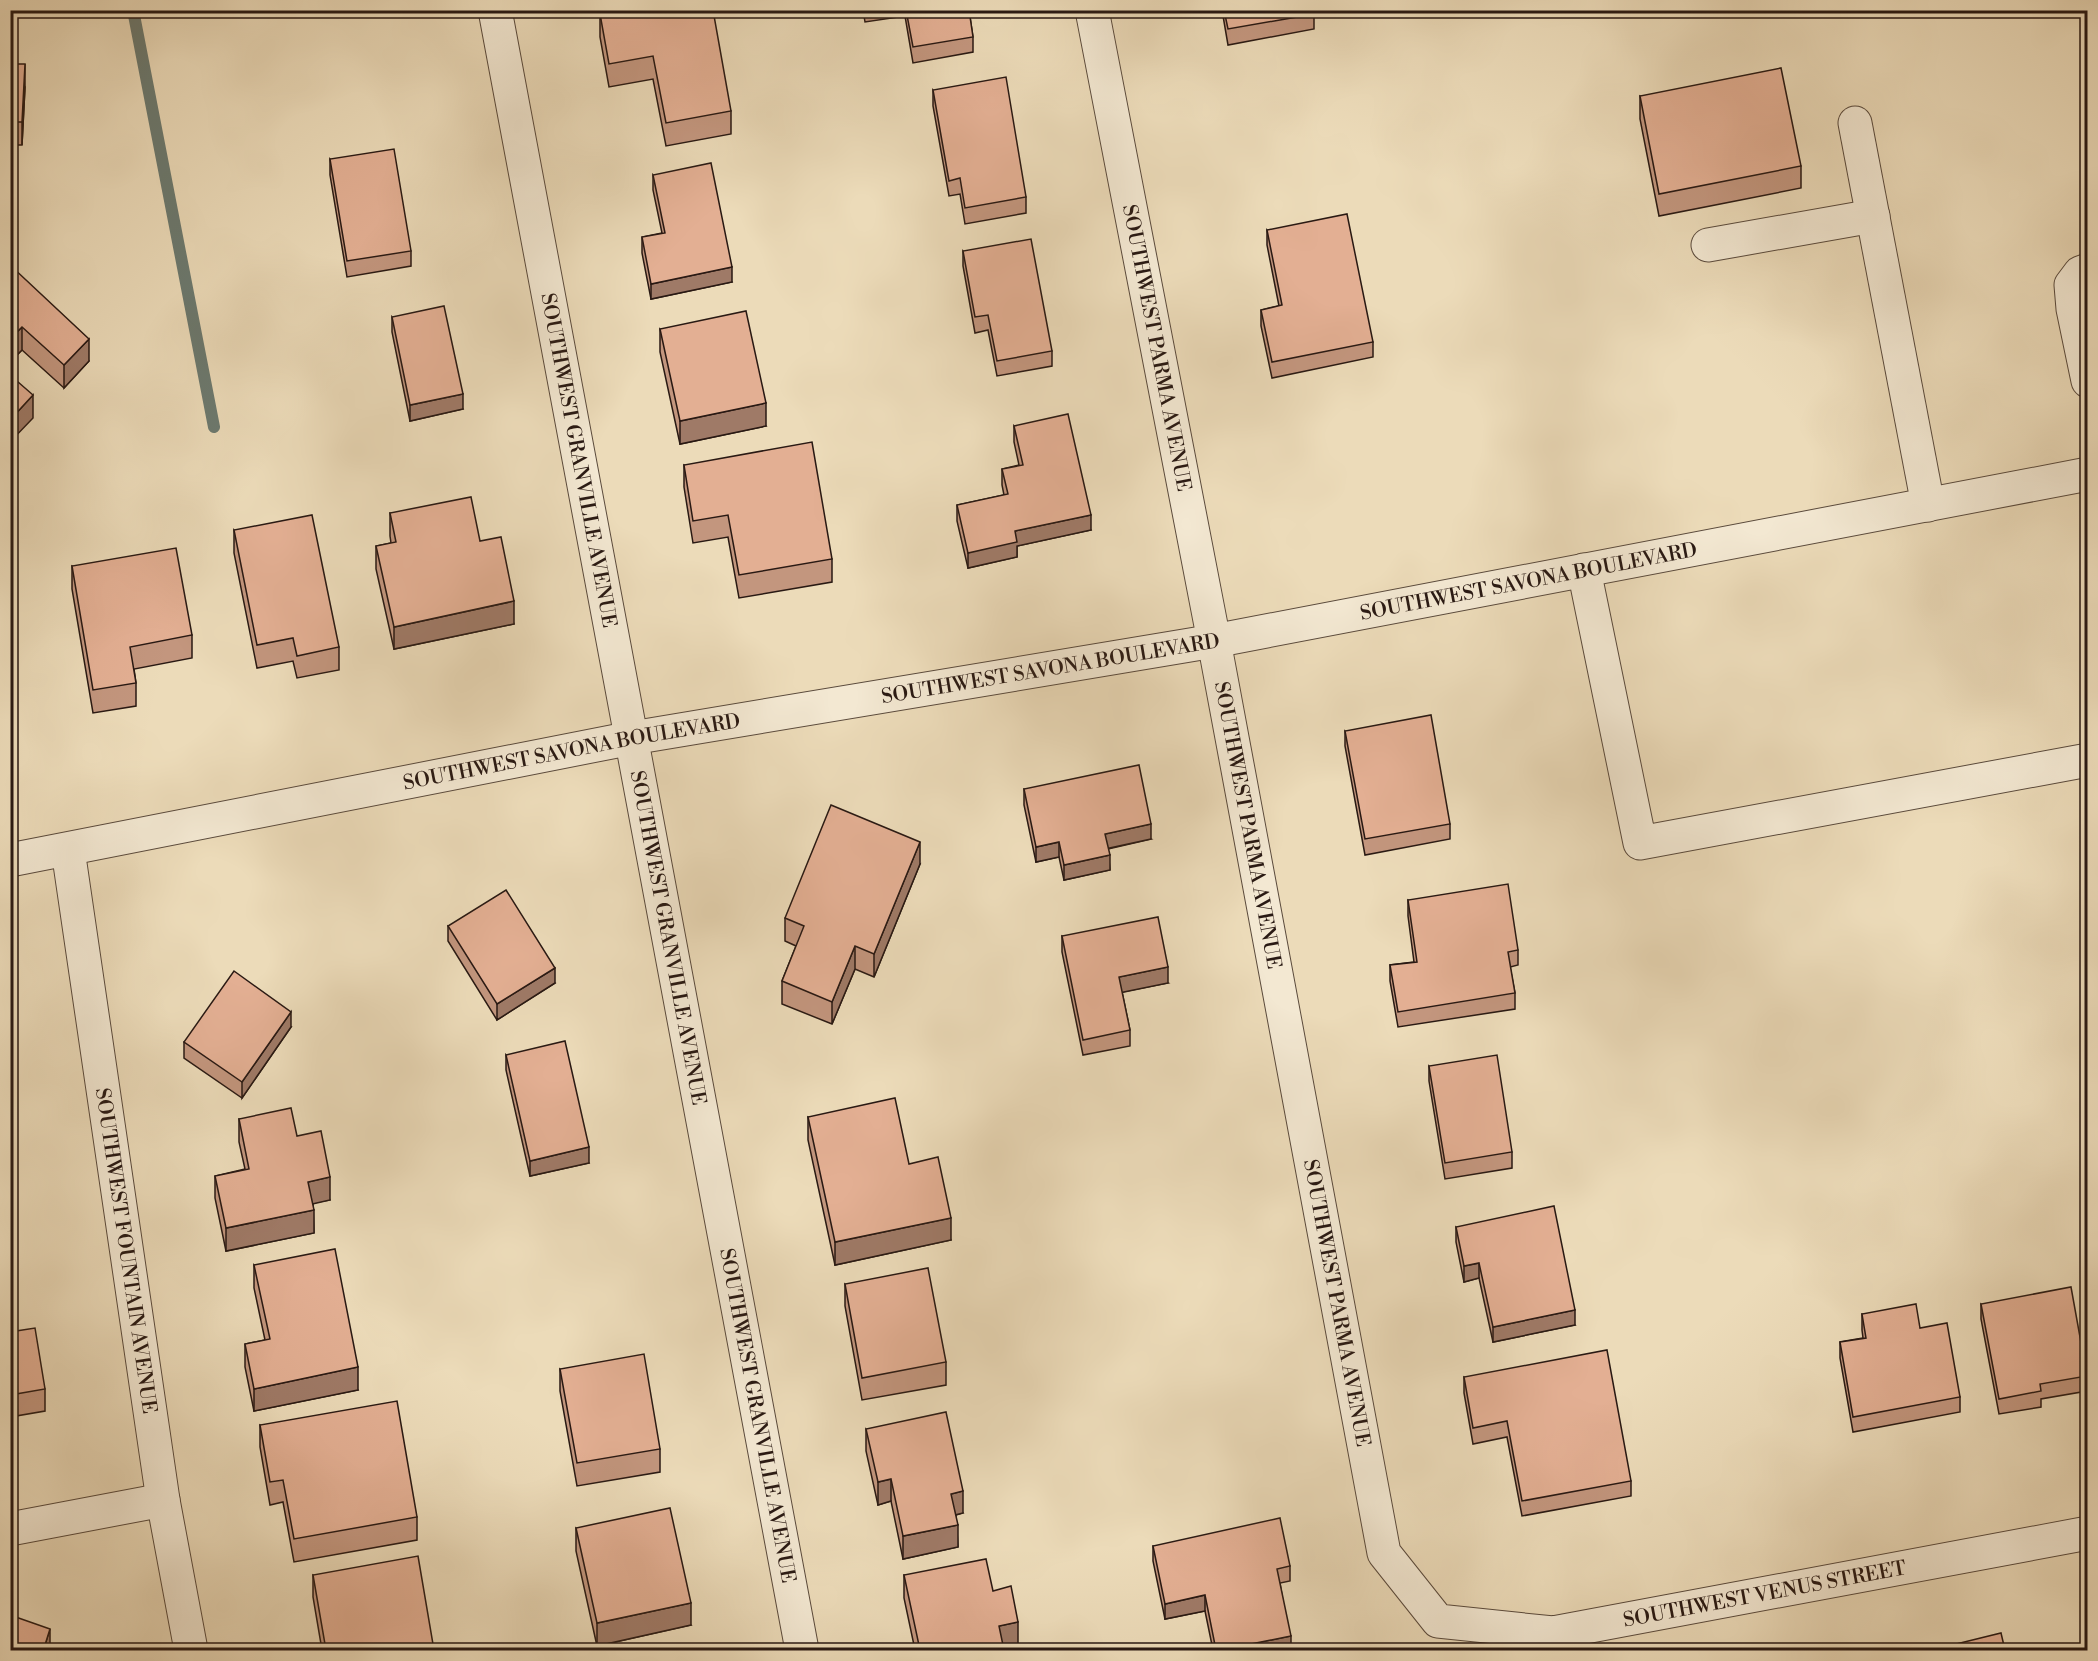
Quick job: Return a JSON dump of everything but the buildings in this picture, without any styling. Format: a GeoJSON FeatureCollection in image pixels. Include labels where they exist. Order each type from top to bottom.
{"type":"FeatureCollection","features":[{"type":"Feature","properties":{"kind":"street","name":"SOUTHWEST GRANVILLE AVENUE"},"geometry":{"type":"LineString","coordinates":[[495,10],[802,1650]]}},
{"type":"Feature","properties":{"kind":"street","name":"SOUTHWEST PARMA AVENUE"},"geometry":{"type":"LineString","coordinates":[[1092,10],[1214,641],[1384,1553],[1438,1621]]}},
{"type":"Feature","properties":{"kind":"street"},"geometry":{"type":"LineString","coordinates":[[1855,123],[1928,505]]}},
{"type":"Feature","properties":{"kind":"street"},"geometry":{"type":"LineString","coordinates":[[1708,245],[1873,216]]}},
{"type":"Feature","properties":{"kind":"street"},"geometry":{"type":"LineString","coordinates":[[2088,270],[2080,273],[2071,285],[2073,309],[2088,381]]}},
{"type":"Feature","properties":{"kind":"street","name":"SOUTHWEST SAVONA BOULEVARD"},"geometry":{"type":"LineString","coordinates":[[10,860],[632,738],[1214,641],[2088,474]]}},
{"type":"Feature","properties":{"kind":"street"},"geometry":{"type":"LineString","coordinates":[[1584,570],[1640,843],[2088,760]]}},
{"type":"Feature","properties":{"kind":"street","name":"SOUTHWEST FOUNTAIN AVENUE"},"geometry":{"type":"LineString","coordinates":[[68,850],[163,1500],[191,1650]]}},
{"type":"Feature","properties":{"kind":"street"},"geometry":{"type":"LineString","coordinates":[[10,1529],[163,1500]]}},
{"type":"Feature","properties":{"kind":"street","name":"SOUTHWEST VENUS STREET"},"geometry":{"type":"LineString","coordinates":[[1438,1621],[1553,1633],[2088,1533]]}},
{"type":"Feature","properties":{"kind":"waterway"},"geometry":{"type":"LineString","coordinates":[[133,10],[214,427]]}}]}
